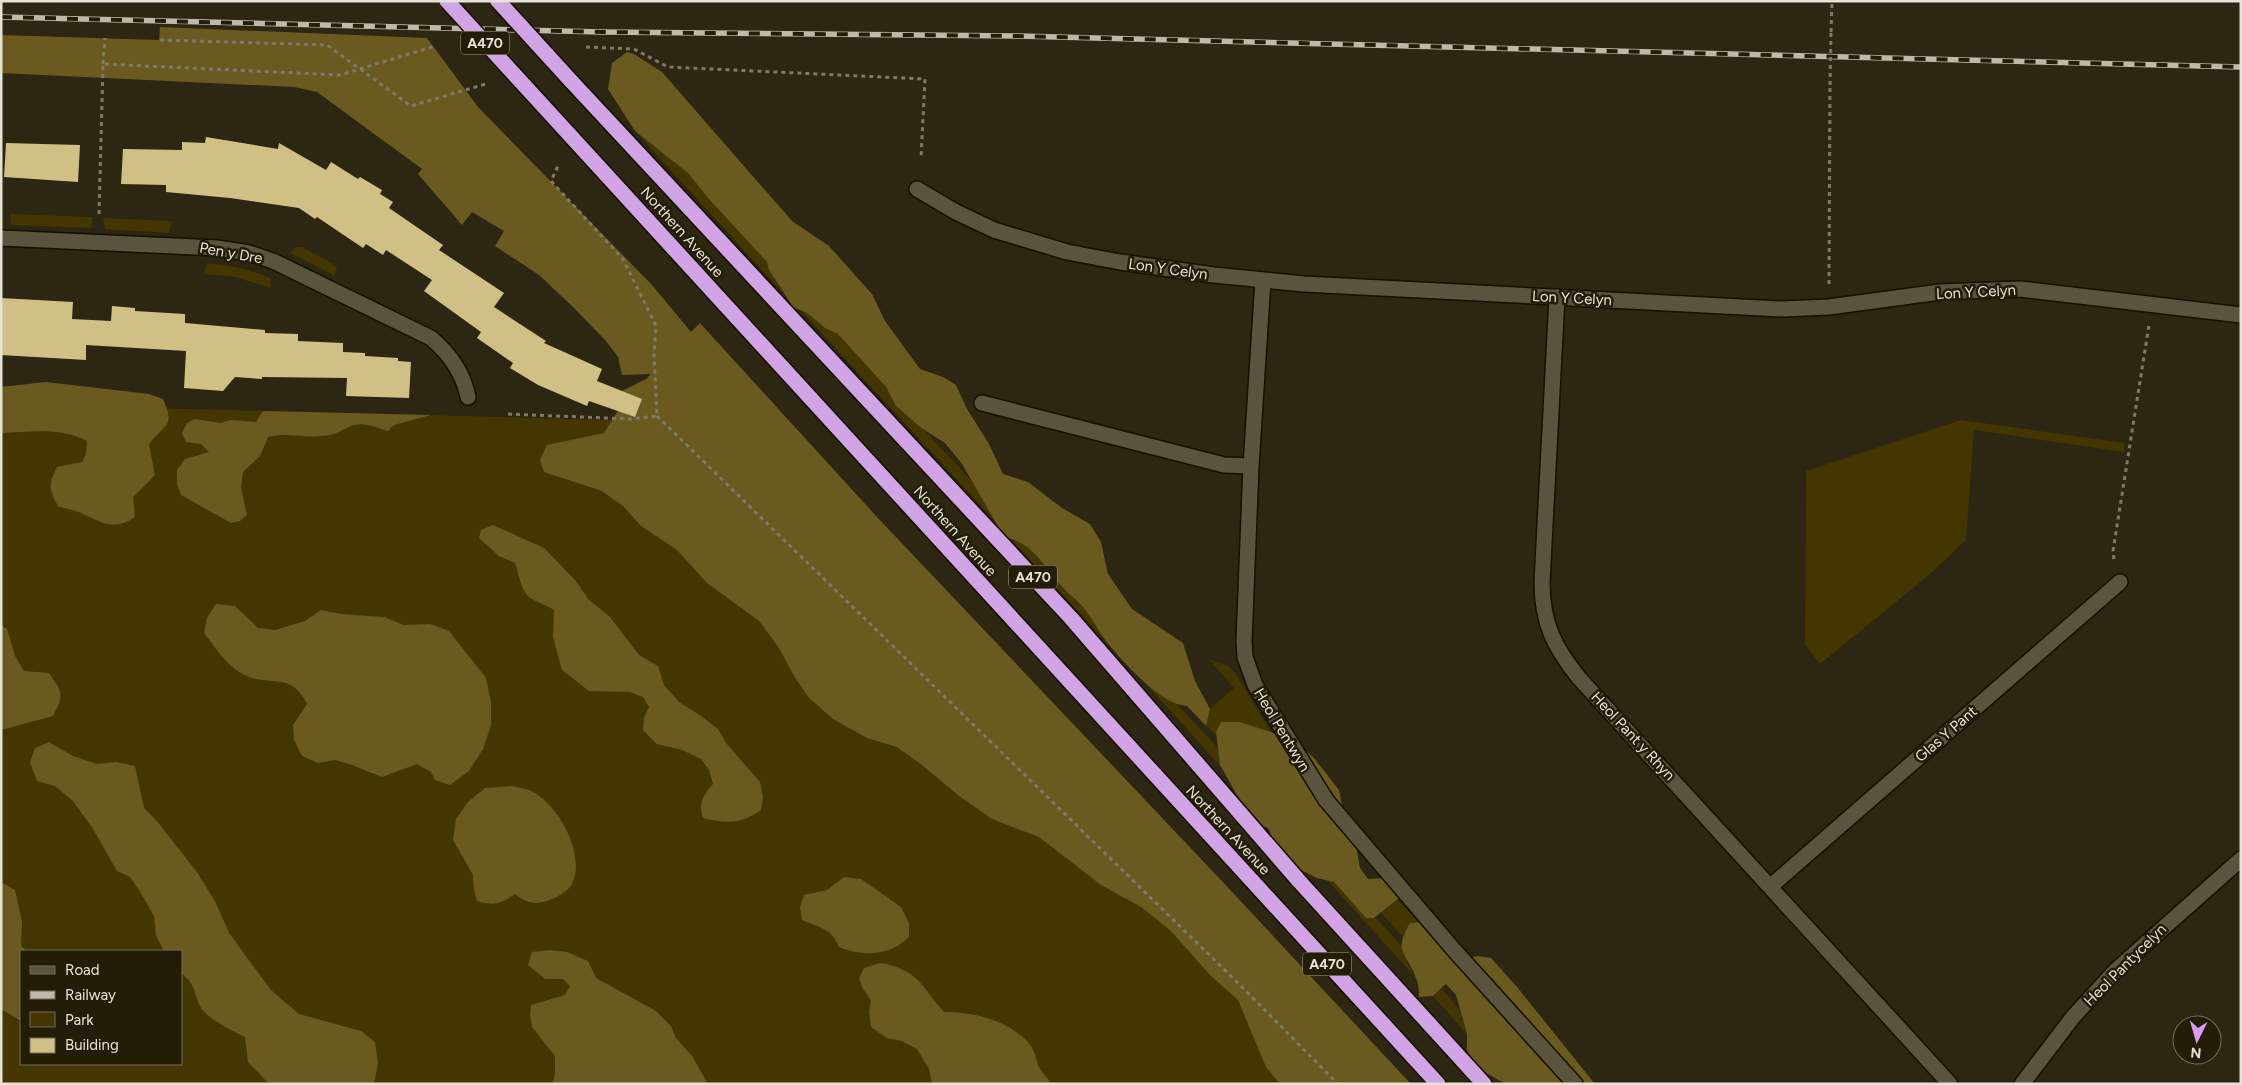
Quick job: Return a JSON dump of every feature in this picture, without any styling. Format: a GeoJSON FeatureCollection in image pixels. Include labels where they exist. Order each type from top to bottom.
{"type":"FeatureCollection","features":[{"type":"Feature","properties":{"kind":"highway","name":"Northern Avenue"},"geometry":{"type":"LineString","coordinates":[[447,1],[1438,1084]]}},
{"type":"Feature","properties":{"kind":"highway","name":"Northern Avenue"},"geometry":{"type":"LineString","coordinates":[[498,1],[1071,618],[1299,881],[1484,1084]]}},
{"type":"Feature","properties":{"kind":"street","name":"Lon Y Celyn"},"geometry":{"type":"LineString","coordinates":[[917,189],[956,212],[994,230],[1031,242],[1120,262],[1304,284],[1782,309],[1829,306],[1940,292],[2020,289],[2241,315]]}},
{"type":"Feature","properties":{"kind":"street","name":"Pen y Dre"},"geometry":{"type":"LineString","coordinates":[[1,238],[217,248],[249,253],[273,261],[431,338],[447,351],[465,384],[468,397]]}},
{"type":"Feature","properties":{"kind":"street","name":"Heol Pentwyn"},"geometry":{"type":"LineString","coordinates":[[1263,280],[1251,466],[1244,641],[1246,657],[1255,685],[1326,800],[1454,950],[1575,1084]]}},
{"type":"Feature","properties":{"kind":"street","name":"Heol Pant y Rhyn"},"geometry":{"type":"LineString","coordinates":[[1558,297],[1542,582],[1542,602],[1553,642],[1579,678],[1950,1084]]}},
{"type":"Feature","properties":{"kind":"street"},"geometry":{"type":"LineString","coordinates":[[982,403],[1224,465],[1251,466]]}},
{"type":"Feature","properties":{"kind":"street","name":"Glas Y Pant"},"geometry":{"type":"LineString","coordinates":[[1771,886],[2120,582]]}},
{"type":"Feature","properties":{"kind":"street","name":"Heol Pantycelyn"},"geometry":{"type":"LineString","coordinates":[[2022,1084],[2073,1017],[2122,964],[2241,859]]}},
{"type":"Feature","properties":{"kind":"path"},"geometry":{"type":"LineString","coordinates":[[1830,285],[1832,1]]}},
{"type":"Feature","properties":{"kind":"path"},"geometry":{"type":"LineString","coordinates":[[99,214],[105,38]]}},
{"type":"Feature","properties":{"kind":"path"},"geometry":{"type":"LineString","coordinates":[[160,40],[327,45],[411,106],[486,84]]}},
{"type":"Feature","properties":{"kind":"path"},"geometry":{"type":"LineString","coordinates":[[103,64],[340,75],[435,46]]}},
{"type":"Feature","properties":{"kind":"path"},"geometry":{"type":"LineString","coordinates":[[586,47],[634,49],[668,67],[924,79],[921,158]]}},
{"type":"Feature","properties":{"kind":"path"},"geometry":{"type":"LineString","coordinates":[[560,164],[551,181],[623,258],[656,326],[654,356],[657,416],[1236,980],[1338,1084]]}},
{"type":"Feature","properties":{"kind":"path"},"geometry":{"type":"LineString","coordinates":[[2114,559],[2113,551],[2149,324]]}},
{"type":"Feature","properties":{"kind":"path"},"geometry":{"type":"LineString","coordinates":[[508,414],[630,418],[657,416]]}},
{"type":"Feature","properties":{"kind":"green space"},"geometry":{"type":"Polygon","coordinates":[[[635,131],[689,174],[708,198],[767,262],[769,270],[783,293],[635,131]]]}},
{"type":"Feature","properties":{"kind":"green space"},"geometry":{"type":"Polygon","coordinates":[[[10,214],[92,217],[92,226],[90,228],[13,225],[11,224],[10,214]]]}},
{"type":"Feature","properties":{"kind":"green space"},"geometry":{"type":"Polygon","coordinates":[[[103,218],[172,221],[169,233],[105,229],[103,218]]]}},
{"type":"Feature","properties":{"kind":"green space"},"geometry":{"type":"Polygon","coordinates":[[[295,247],[302,247],[337,266],[335,276],[290,253],[295,247]]]}},
{"type":"Feature","properties":{"kind":"green space"},"geometry":{"type":"Polygon","coordinates":[[[207,263],[239,268],[270,278],[271,288],[235,277],[204,274],[207,263]]]}},
{"type":"Feature","properties":{"kind":"green space"},"geometry":{"type":"Polygon","coordinates":[[[800,310],[807,313],[825,328],[838,334],[886,387],[896,406],[925,431],[970,479],[996,522],[800,310]]]}},
{"type":"Feature","properties":{"kind":"green space"},"geometry":{"type":"Polygon","coordinates":[[[1,404],[613,420],[619,408],[1368,1084],[1,1084],[1,404]]]}},
{"type":"Feature","properties":{"kind":"green space"},"geometry":{"type":"Polygon","coordinates":[[[1961,420],[2124,443],[2124,452],[1974,430],[1966,540],[1929,575],[1820,664],[1805,645],[1806,471],[1961,420]]]}},
{"type":"Feature","properties":{"kind":"green space"},"geometry":{"type":"Polygon","coordinates":[[[1010,538],[1019,541],[1035,552],[1065,591],[1077,600],[1109,645],[1010,538]]]}},
{"type":"Feature","properties":{"kind":"green space"},"geometry":{"type":"Polygon","coordinates":[[[1210,660],[1227,665],[1235,673],[1271,732],[1240,722],[1221,722],[1216,732],[1217,736],[1206,726],[1210,709],[1234,688],[1210,660]]]}},
{"type":"Feature","properties":{"kind":"green space"},"geometry":{"type":"Polygon","coordinates":[[[1137,674],[1162,696],[1178,705],[1218,748],[1222,768],[1137,674]]]}},
{"type":"Feature","properties":{"kind":"green space"},"geometry":{"type":"Polygon","coordinates":[[[1327,880],[1334,882],[1366,918],[1376,918],[1402,946],[1404,957],[1415,977],[1327,880]]]}},
{"type":"Feature","properties":{"kind":"green space"},"geometry":{"type":"Polygon","coordinates":[[[1398,900],[1418,922],[1410,923],[1402,936],[1381,913],[1398,900]]]}},
{"type":"Feature","properties":{"kind":"green space"},"geometry":{"type":"Polygon","coordinates":[[[1442,989],[1459,1009],[1467,1034],[1433,996],[1442,989]]]}},
{"type":"Feature","properties":{"kind":"shaded area"},"geometry":{"type":"Polygon","coordinates":[[[160,27],[427,38],[478,107],[652,285],[691,332],[700,323],[877,517],[1220,879],[1411,1084],[1280,1084],[1266,1067],[1238,1000],[1210,975],[1170,930],[1141,907],[1101,885],[1039,837],[992,819],[959,796],[897,747],[867,738],[833,719],[809,698],[794,676],[779,648],[759,621],[707,583],[677,550],[641,526],[623,506],[602,491],[544,472],[540,460],[547,445],[604,433],[619,409],[622,391],[646,379],[651,374],[622,375],[618,357],[606,341],[573,307],[539,275],[495,246],[504,231],[472,212],[462,225],[418,174],[422,169],[317,92],[294,87],[1,73],[1,35],[159,40],[160,27]]]}},
{"type":"Feature","properties":{"kind":"shaded area"},"geometry":{"type":"Polygon","coordinates":[[[627,52],[634,54],[662,72],[792,221],[829,246],[872,294],[885,321],[920,369],[943,377],[956,385],[967,409],[989,444],[1003,474],[1028,482],[1062,508],[1090,524],[1101,542],[1108,574],[1132,609],[1183,643],[1195,681],[1210,709],[1206,726],[1187,706],[1167,699],[1145,683],[1110,646],[1084,608],[1058,582],[1039,558],[1024,545],[1004,537],[962,464],[945,443],[920,427],[896,406],[886,387],[838,334],[825,328],[807,313],[793,307],[769,270],[767,262],[708,198],[689,174],[635,131],[608,89],[612,63],[627,52]]]}},
{"type":"Feature","properties":{"kind":"shaded area"},"geometry":{"type":"Polygon","coordinates":[[[46,382],[149,394],[163,399],[167,408],[167,425],[149,444],[155,475],[133,497],[135,517],[127,522],[114,525],[108,524],[58,506],[51,487],[54,473],[57,467],[82,462],[86,454],[87,441],[56,432],[1,433],[1,387],[46,382]]]}},
{"type":"Feature","properties":{"kind":"shaded area"},"geometry":{"type":"Polygon","coordinates":[[[263,411],[431,415],[394,425],[388,431],[358,424],[327,435],[282,435],[268,437],[260,456],[243,472],[241,488],[247,515],[240,521],[231,523],[181,495],[177,484],[177,470],[185,459],[209,452],[201,444],[186,442],[182,433],[187,423],[194,419],[221,423],[231,420],[256,422],[263,411]]]}},
{"type":"Feature","properties":{"kind":"shaded area"},"geometry":{"type":"Polygon","coordinates":[[[493,525],[544,548],[576,581],[588,599],[610,617],[639,655],[658,666],[664,685],[679,702],[718,729],[726,743],[760,782],[763,797],[761,810],[754,815],[734,822],[703,818],[702,800],[713,784],[709,770],[701,759],[682,750],[657,744],[643,730],[644,718],[649,707],[643,697],[630,692],[589,691],[562,670],[553,637],[554,610],[528,596],[523,588],[515,563],[499,556],[479,538],[481,530],[493,525]]]}},
{"type":"Feature","properties":{"kind":"shaded area"},"geometry":{"type":"Polygon","coordinates":[[[216,604],[235,606],[258,628],[275,630],[305,621],[321,610],[341,614],[384,617],[404,625],[430,624],[449,631],[486,678],[491,702],[491,725],[483,749],[469,771],[450,785],[435,780],[431,772],[417,764],[382,777],[335,760],[318,763],[302,756],[294,740],[293,725],[307,704],[300,693],[286,683],[251,677],[236,670],[225,660],[204,633],[207,618],[216,604]]]}},
{"type":"Feature","properties":{"kind":"shaded area"},"geometry":{"type":"Polygon","coordinates":[[[1,625],[7,629],[15,656],[24,671],[49,673],[59,689],[60,698],[53,716],[1,730],[1,625]]]}},
{"type":"Feature","properties":{"kind":"shaded area"},"geometry":{"type":"Polygon","coordinates":[[[1221,722],[1240,722],[1271,732],[1303,748],[1314,758],[1339,790],[1343,811],[1352,824],[1360,868],[1368,879],[1386,878],[1402,896],[1374,918],[1366,918],[1334,882],[1317,878],[1293,866],[1272,841],[1269,829],[1250,818],[1220,765],[1216,732],[1221,722]]]}},
{"type":"Feature","properties":{"kind":"shaded area"},"geometry":{"type":"Polygon","coordinates":[[[49,742],[73,756],[97,764],[116,762],[135,766],[144,808],[156,820],[197,872],[216,903],[229,933],[271,990],[299,1014],[361,1031],[375,1042],[378,1063],[374,1084],[269,1084],[248,1062],[245,1037],[220,1024],[203,1011],[192,985],[182,974],[182,950],[163,950],[156,936],[154,916],[139,890],[130,877],[117,871],[93,829],[73,801],[55,786],[37,781],[30,762],[35,748],[49,742]]]}},
{"type":"Feature","properties":{"kind":"shaded area"},"geometry":{"type":"Polygon","coordinates":[[[513,786],[535,793],[544,800],[561,821],[573,847],[576,860],[572,884],[568,890],[550,900],[542,902],[530,902],[515,894],[497,903],[477,901],[473,875],[453,840],[456,819],[468,802],[485,788],[513,786]]]}},
{"type":"Feature","properties":{"kind":"shaded area"},"geometry":{"type":"Polygon","coordinates":[[[844,877],[861,879],[901,907],[909,923],[909,937],[902,943],[885,951],[876,953],[857,952],[839,947],[833,936],[828,932],[802,920],[800,907],[804,895],[827,890],[844,877]]]}},
{"type":"Feature","properties":{"kind":"shaded area"},"geometry":{"type":"Polygon","coordinates":[[[1,882],[15,890],[22,922],[21,946],[26,950],[20,950],[20,1020],[1,1009],[1,882]]]}},
{"type":"Feature","properties":{"kind":"shaded area"},"geometry":{"type":"Polygon","coordinates":[[[1422,922],[1459,960],[1478,956],[1491,958],[1517,987],[1595,1084],[1506,1084],[1475,1067],[1467,1050],[1467,1034],[1456,995],[1446,984],[1433,996],[1419,997],[1418,983],[1414,972],[1403,954],[1402,941],[1410,923],[1422,922]]]}},
{"type":"Feature","properties":{"kind":"shaded area"},"geometry":{"type":"Polygon","coordinates":[[[550,950],[567,952],[588,961],[596,978],[656,1011],[671,1026],[676,1038],[692,1056],[708,1084],[552,1084],[555,1074],[555,1056],[532,1027],[531,1005],[565,995],[570,986],[563,979],[545,979],[528,965],[532,952],[550,950]]]}},
{"type":"Feature","properties":{"kind":"shaded area"},"geometry":{"type":"Polygon","coordinates":[[[880,963],[903,969],[911,974],[944,1012],[980,1016],[1014,1030],[1031,1046],[1039,1067],[1052,1084],[932,1084],[929,1069],[917,1049],[902,1041],[887,1038],[871,1027],[869,1011],[871,1000],[863,989],[859,978],[864,968],[880,963]]]}},
{"type":"Feature","properties":{"kind":"building"},"geometry":{"type":"Polygon","coordinates":[[[206,137],[278,149],[279,143],[326,170],[331,162],[358,179],[360,177],[382,190],[380,194],[393,202],[389,208],[443,245],[439,250],[504,293],[494,307],[546,341],[544,343],[602,369],[597,381],[642,399],[635,417],[589,401],[587,406],[538,385],[510,368],[513,363],[477,338],[481,332],[424,291],[432,280],[386,250],[383,255],[366,244],[363,248],[317,217],[315,219],[299,208],[230,198],[166,192],[166,185],[121,184],[123,149],[182,150],[182,142],[205,143],[206,137]]]}},
{"type":"Feature","properties":{"kind":"building"},"geometry":{"type":"Polygon","coordinates":[[[6,143],[80,145],[78,182],[4,177],[6,143]]]}},
{"type":"Feature","properties":{"kind":"building"},"geometry":{"type":"Polygon","coordinates":[[[1,298],[73,302],[72,319],[111,321],[112,306],[135,308],[135,311],[185,314],[185,323],[265,330],[265,333],[298,334],[298,341],[343,343],[343,352],[365,353],[365,356],[398,358],[398,361],[411,362],[409,398],[346,396],[347,378],[262,377],[262,379],[235,377],[223,391],[184,388],[186,351],[86,345],[86,360],[1,355],[1,298]]]}},
{"type":"Feature","properties":{"kind":"railway"},"geometry":{"type":"LineString","coordinates":[[1,17],[602,32],[1018,36],[2241,67]]}}]}
